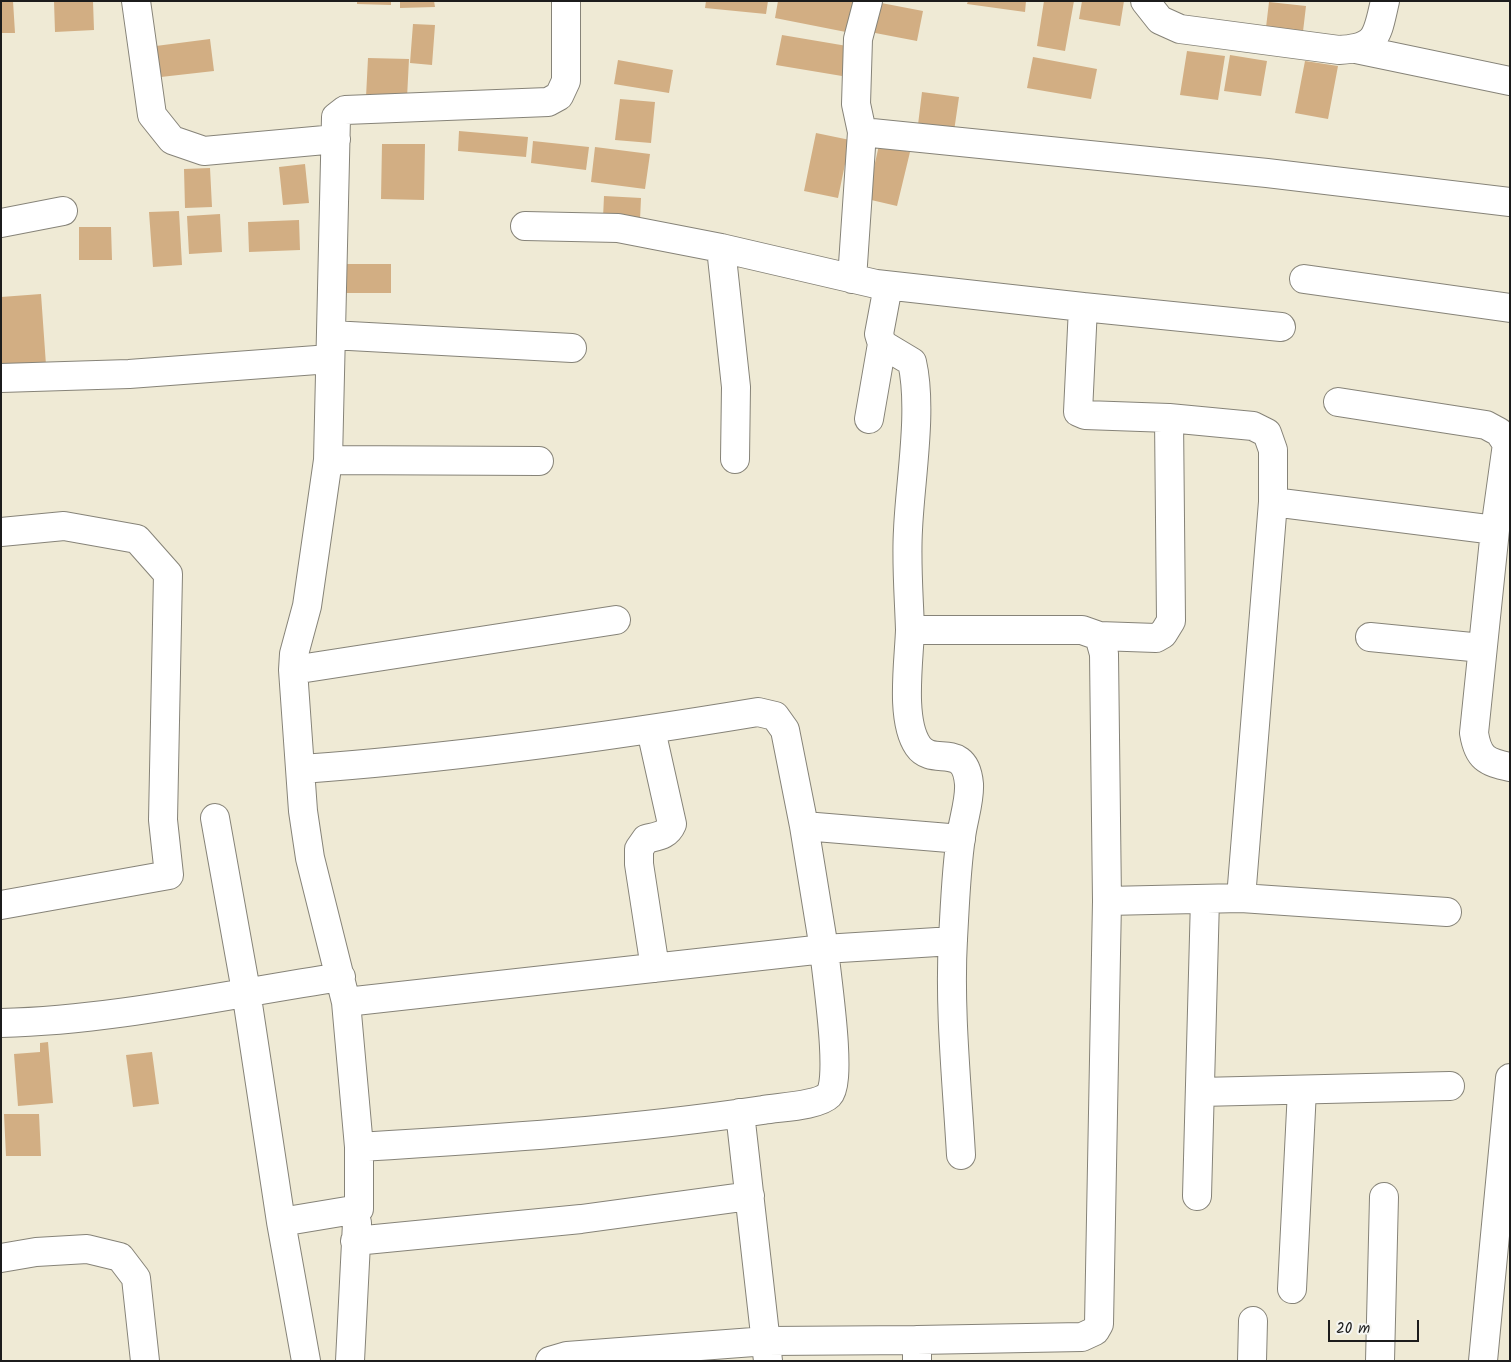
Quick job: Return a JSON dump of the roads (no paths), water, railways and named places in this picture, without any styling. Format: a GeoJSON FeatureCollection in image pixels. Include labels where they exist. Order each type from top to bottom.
{"type":"FeatureCollection","features":[{"type":"Feature","properties":{"kind":"street"},"geometry":{"type":"LineString","coordinates":[[136,1],[152,115],[172,140],[204,151],[336,139]]}},
{"type":"Feature","properties":{"kind":"street"},"geometry":{"type":"LineString","coordinates":[[350,1361],[355,1241],[359,1209],[359,1147],[344,990],[310,858],[303,811],[302,769],[293,670],[294,654],[307,606],[328,460],[336,117],[345,110],[548,102],[559,96],[566,81],[566,1]]}},
{"type":"Feature","properties":{"kind":"street"},"geometry":{"type":"LineString","coordinates":[[852,279],[862,132],[856,104],[858,40],[868,1]]}},
{"type":"Feature","properties":{"kind":"street"},"geometry":{"type":"LineString","coordinates":[[1145,1],[1160,20],[1180,29],[1339,50],[1356,49],[1368,45],[1377,36],[1385,1]]}},
{"type":"Feature","properties":{"kind":"street"},"geometry":{"type":"LineString","coordinates":[[1356,49],[1510,81]]}},
{"type":"Feature","properties":{"kind":"street"},"geometry":{"type":"LineString","coordinates":[[862,132],[1267,173],[1510,202]]}},
{"type":"Feature","properties":{"kind":"street"},"geometry":{"type":"LineString","coordinates":[[1,223],[63,211]]}},
{"type":"Feature","properties":{"kind":"street"},"geometry":{"type":"LineString","coordinates":[[525,226],[618,228],[721,248],[888,286],[1281,327]]}},
{"type":"Feature","properties":{"kind":"street"},"geometry":{"type":"LineString","coordinates":[[721,248],[736,387],[735,459]]}},
{"type":"Feature","properties":{"kind":"street"},"geometry":{"type":"LineString","coordinates":[[1304,279],[1510,308]]}},
{"type":"Feature","properties":{"kind":"street"},"geometry":{"type":"LineString","coordinates":[[869,420],[882,344],[879,334],[888,286]]}},
{"type":"Feature","properties":{"kind":"street"},"geometry":{"type":"LineString","coordinates":[[1083,307],[1078,412],[1085,415],[1169,418],[1253,426],[1267,433],[1273,450],[1273,502],[1241,898]]}},
{"type":"Feature","properties":{"kind":"street"},"geometry":{"type":"LineString","coordinates":[[882,344],[912,362],[915,376],[915,434],[908,532],[910,630],[908,708],[911,731],[918,747],[930,754],[954,757],[965,766],[969,786],[961,839],[953,941],[954,1027],[961,1155]]}},
{"type":"Feature","properties":{"kind":"street"},"geometry":{"type":"LineString","coordinates":[[1,378],[138,373],[331,347],[572,348]]}},
{"type":"Feature","properties":{"kind":"street"},"geometry":{"type":"LineString","coordinates":[[1338,402],[1486,425],[1499,432],[1508,444],[1495,530],[1474,733],[1476,748],[1486,761],[1510,767]]}},
{"type":"Feature","properties":{"kind":"street"},"geometry":{"type":"LineString","coordinates":[[910,630],[1082,630],[1099,636],[1156,638],[1164,634],[1171,621],[1169,418]]}},
{"type":"Feature","properties":{"kind":"street"},"geometry":{"type":"LineString","coordinates":[[328,460],[539,461]]}},
{"type":"Feature","properties":{"kind":"street"},"geometry":{"type":"LineString","coordinates":[[1273,502],[1495,530]]}},
{"type":"Feature","properties":{"kind":"street"},"geometry":{"type":"LineString","coordinates":[[1,532],[64,526],[138,539],[168,574],[163,820],[169,875],[1,905]]}},
{"type":"Feature","properties":{"kind":"street"},"geometry":{"type":"LineString","coordinates":[[293,670],[616,620]]}},
{"type":"Feature","properties":{"kind":"street"},"geometry":{"type":"LineString","coordinates":[[550,1361],[567,1356],[768,1351],[917,1350],[1082,1337],[1095,1332],[1099,1324],[1107,900],[1104,654],[1099,636]]}},
{"type":"Feature","properties":{"kind":"street"},"geometry":{"type":"LineString","coordinates":[[1370,637],[1482,648]]}},
{"type":"Feature","properties":{"kind":"street"},"geometry":{"type":"LineString","coordinates":[[302,769],[594,739],[758,712],[775,716],[785,730],[804,826],[824,949],[836,1063],[835,1084],[829,1095],[817,1102],[740,1113],[512,1138],[359,1147]]}},
{"type":"Feature","properties":{"kind":"street"},"geometry":{"type":"LineString","coordinates":[[651,730],[672,824],[669,831],[646,839],[639,849],[639,864],[655,968]]}},
{"type":"Feature","properties":{"kind":"street"},"geometry":{"type":"LineString","coordinates":[[215,818],[246,991],[281,1222],[306,1361]]}},
{"type":"Feature","properties":{"kind":"street"},"geometry":{"type":"LineString","coordinates":[[804,826],[961,839]]}},
{"type":"Feature","properties":{"kind":"street"},"geometry":{"type":"LineString","coordinates":[[1107,900],[1241,898],[1447,912]]}},
{"type":"Feature","properties":{"kind":"street"},"geometry":{"type":"LineString","coordinates":[[1197,1196],[1204,899]]}},
{"type":"Feature","properties":{"kind":"street"},"geometry":{"type":"LineString","coordinates":[[1,1023],[29,1022],[146,1008],[246,991],[344,990],[655,968],[824,949],[953,941]]}},
{"type":"Feature","properties":{"kind":"street"},"geometry":{"type":"LineString","coordinates":[[1483,1361],[1510,1078]]}},
{"type":"Feature","properties":{"kind":"street"},"geometry":{"type":"LineString","coordinates":[[1200,1092],[1450,1086]]}},
{"type":"Feature","properties":{"kind":"street"},"geometry":{"type":"LineString","coordinates":[[1292,1289],[1302,1090]]}},
{"type":"Feature","properties":{"kind":"street"},"geometry":{"type":"LineString","coordinates":[[740,1113],[768,1351]]}},
{"type":"Feature","properties":{"kind":"street"},"geometry":{"type":"LineString","coordinates":[[355,1241],[571,1220],[750,1196]]}},
{"type":"Feature","properties":{"kind":"street"},"geometry":{"type":"LineString","coordinates":[[1380,1361],[1384,1197]]}},
{"type":"Feature","properties":{"kind":"street"},"geometry":{"type":"LineString","coordinates":[[281,1222],[359,1209]]}},
{"type":"Feature","properties":{"kind":"street"},"geometry":{"type":"LineString","coordinates":[[1,1258],[36,1252],[87,1249],[120,1257],[136,1278],[145,1361]]}},
{"type":"Feature","properties":{"kind":"street"},"geometry":{"type":"LineString","coordinates":[[1252,1361],[1253,1321]]}}]}
